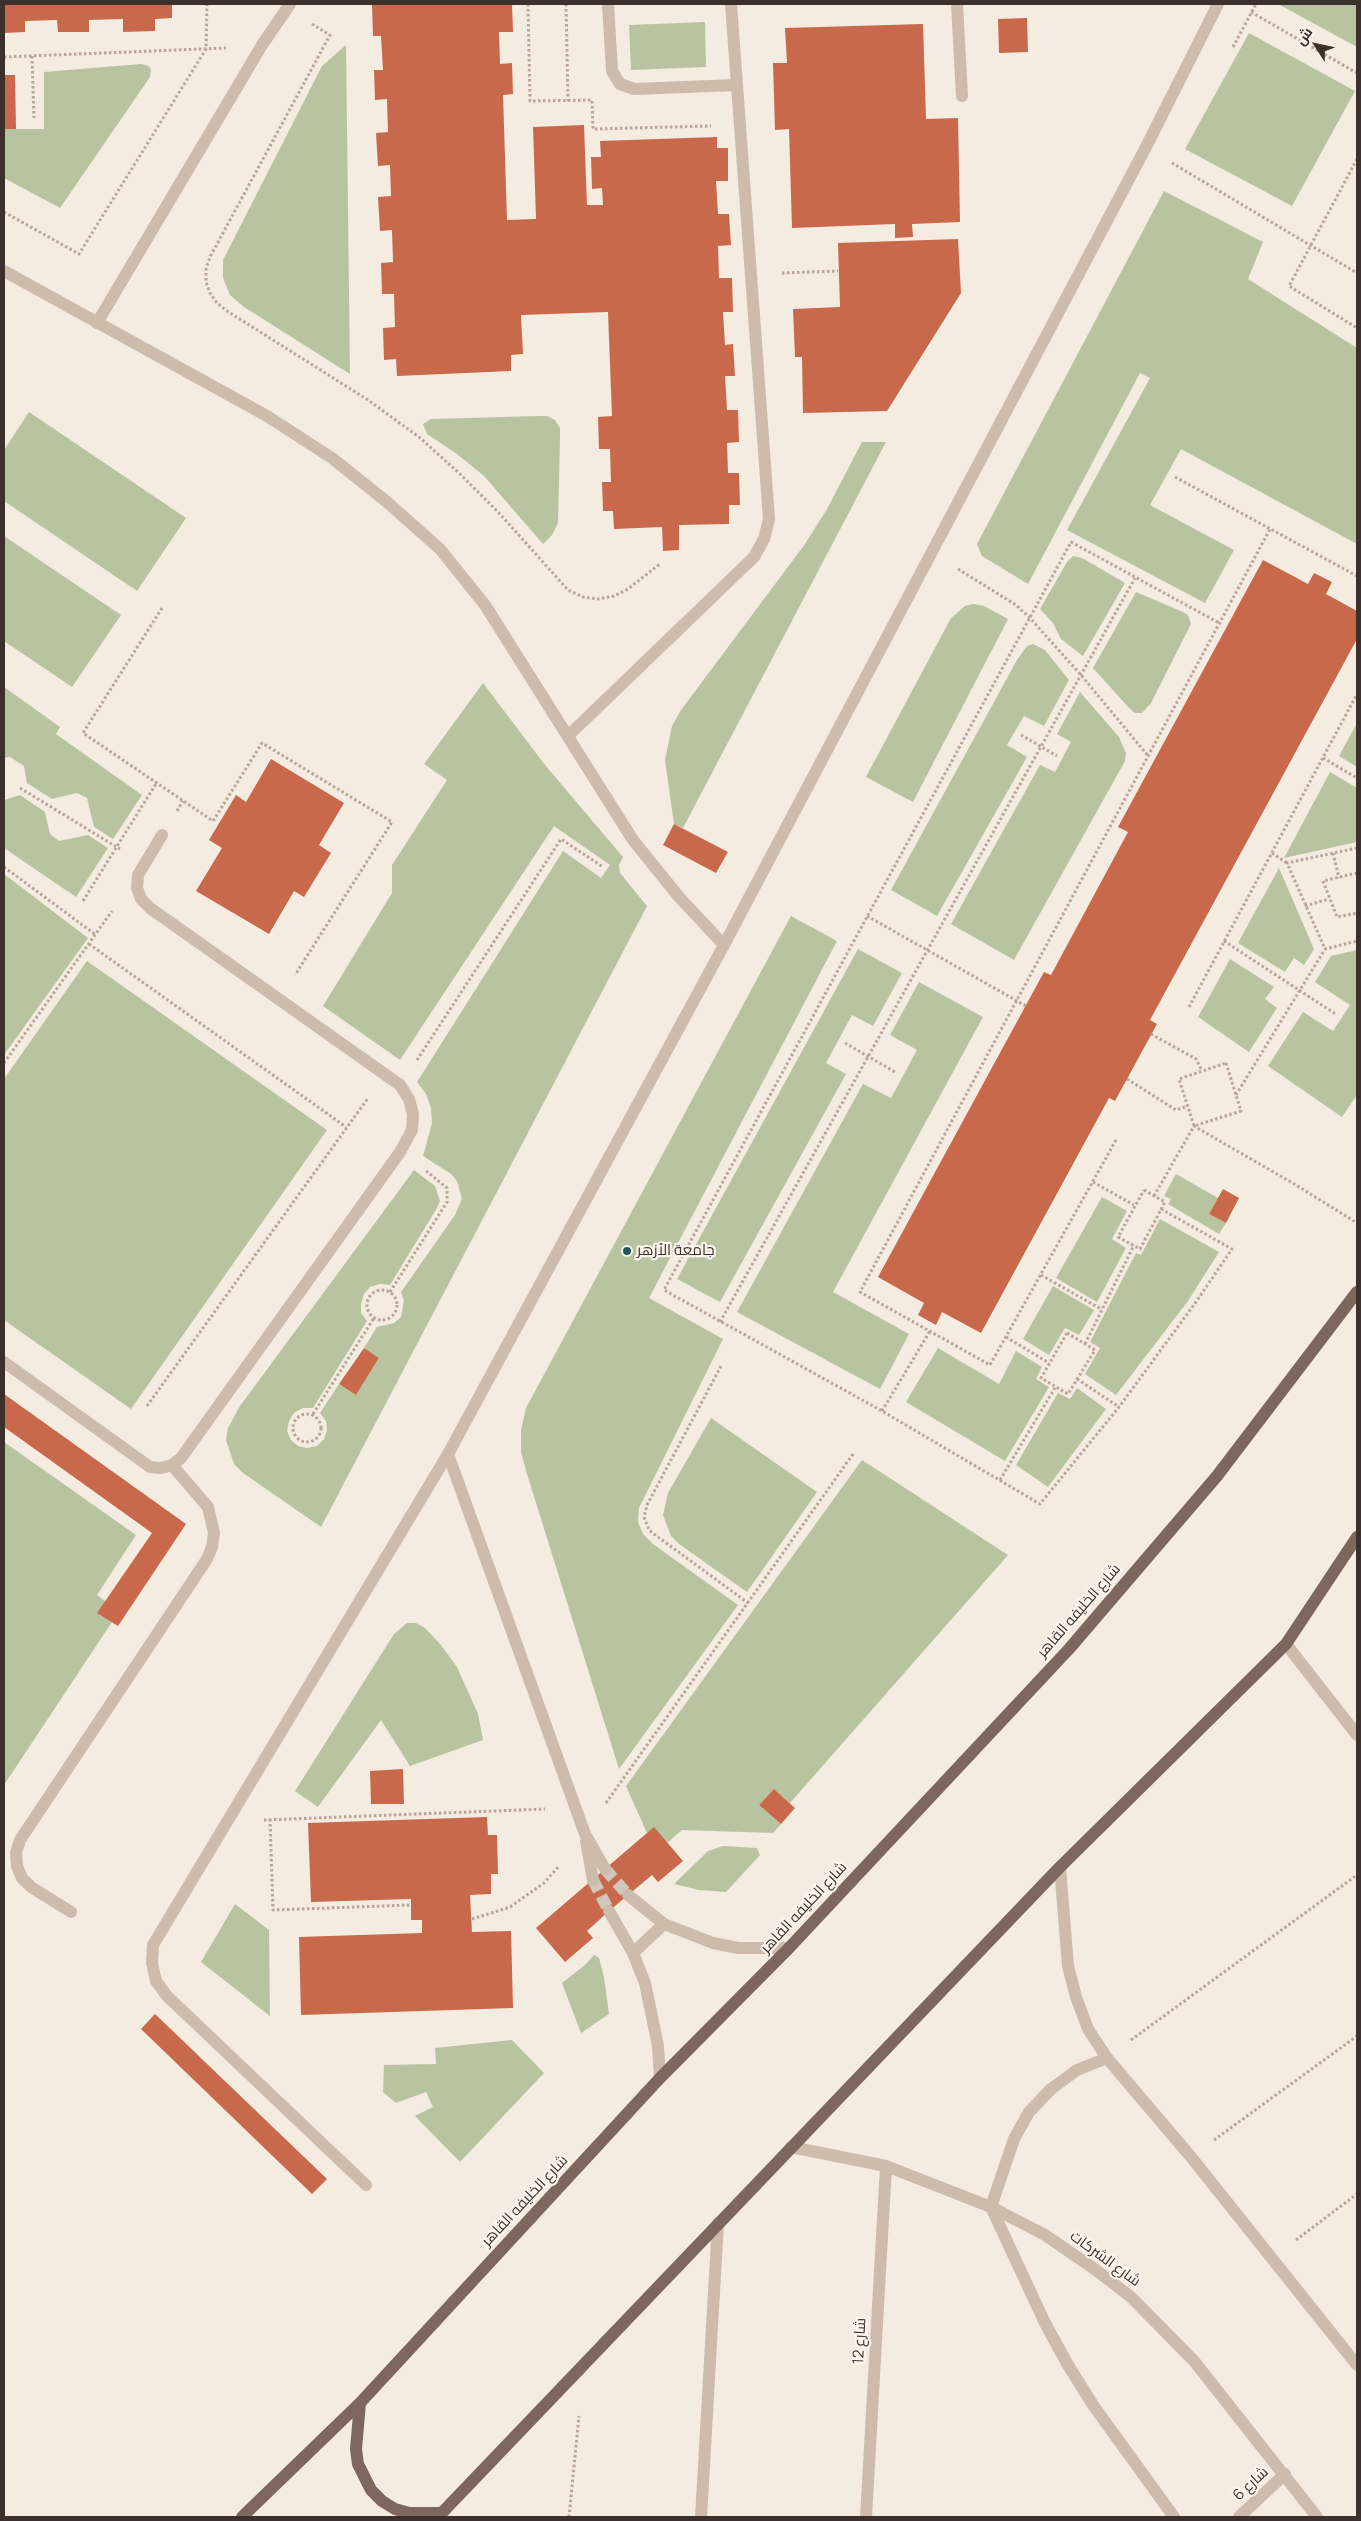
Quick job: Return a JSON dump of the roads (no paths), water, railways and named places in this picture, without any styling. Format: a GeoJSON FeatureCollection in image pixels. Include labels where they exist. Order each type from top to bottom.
{"type":"FeatureCollection","features":[{"type":"Feature","properties":{"kind":"main road","name":"شارع الخليفه القاهر"},"geometry":{"type":"LineString","coordinates":[[242,2517],[360,2403],[660,2078],[789,1948],[1069,1648],[1217,1476],[1357,1292]]}},
{"type":"Feature","properties":{"kind":"main road"},"geometry":{"type":"LineString","coordinates":[[360,2403],[356,2449],[358,2464],[371,2490],[382,2502],[395,2509],[409,2513],[440,2515],[1060,1867],[1286,1644],[1357,1537]]}},
{"type":"Feature","properties":{"kind":"street"},"geometry":{"type":"LineString","coordinates":[[608,4],[612,71],[620,84],[634,89],[737,85]]}},
{"type":"Feature","properties":{"kind":"street"},"geometry":{"type":"LineString","coordinates":[[568,736],[740,572],[754,557],[764,539],[768,519],[768,499],[730,4]]}},
{"type":"Feature","properties":{"kind":"street"},"geometry":{"type":"LineString","coordinates":[[957,4],[962,96]]}},
{"type":"Feature","properties":{"kind":"street"},"geometry":{"type":"LineString","coordinates":[[366,2185],[167,1996],[156,1982],[152,1964],[153,1945],[448,1454],[724,945],[1146,147],[1218,4]]}},
{"type":"Feature","properties":{"kind":"street"},"geometry":{"type":"LineString","coordinates":[[97,323],[262,45],[288,6]]}},
{"type":"Feature","properties":{"kind":"street"},"geometry":{"type":"LineString","coordinates":[[4,271],[267,416],[332,458],[387,502],[440,549],[486,604],[633,840],[679,897],[724,945]]}},
{"type":"Feature","properties":{"kind":"street"},"geometry":{"type":"LineString","coordinates":[[4,1362],[141,1461],[150,1466],[161,1468],[172,1465],[181,1458],[400,1152],[412,1130],[413,1114],[409,1099],[400,1085],[150,908],[141,899],[137,888],[138,875],[162,835]]}},
{"type":"Feature","properties":{"kind":"street"},"geometry":{"type":"LineString","coordinates":[[448,1454],[585,1834],[593,1880]]}},
{"type":"Feature","properties":{"kind":"street"},"geometry":{"type":"LineString","coordinates":[[70,1912],[31,1887],[22,1878],[17,1866],[16,1853],[20,1840],[207,1559],[212,1547],[214,1533],[208,1507],[172,1465]]}},
{"type":"Feature","properties":{"kind":"street"},"geometry":{"type":"LineString","coordinates":[[1286,1644],[1357,1735]]}},
{"type":"Feature","properties":{"kind":"street"},"geometry":{"type":"LineString","coordinates":[[585,1834],[605,1869]]}},
{"type":"Feature","properties":{"kind":"street"},"geometry":{"type":"LineString","coordinates":[[1060,1867],[1068,1966],[1076,1997],[1088,2029],[1107,2058],[1191,2157],[1357,2364]]}},
{"type":"Feature","properties":{"kind":"street"},"geometry":{"type":"LineString","coordinates":[[628,1895],[664,1924],[713,1943],[738,1948],[789,1948]]}},
{"type":"Feature","properties":{"kind":"street"},"geometry":{"type":"LineString","coordinates":[[609,1911],[632,1953],[645,1984],[653,2014],[660,2078]]}},
{"type":"Feature","properties":{"kind":"street"},"geometry":{"type":"LineString","coordinates":[[632,1953],[664,1924]]}},
{"type":"Feature","properties":{"kind":"street"},"geometry":{"type":"LineString","coordinates":[[1107,2058],[1077,2070],[1051,2089],[1029,2112],[1014,2139],[991,2207],[1045,2323],[1068,2365],[1093,2405],[1174,2517]]}},
{"type":"Feature","properties":{"kind":"street","name":"شارع الشركات"},"geometry":{"type":"LineString","coordinates":[[792,2147],[886,2166],[991,2207],[1044,2235],[1096,2270],[1131,2297],[1194,2361],[1318,2517]]}},
{"type":"Feature","properties":{"kind":"street","name":"شارع 12"},"geometry":{"type":"LineString","coordinates":[[866,2517],[886,2166]]}},
{"type":"Feature","properties":{"kind":"street"},"geometry":{"type":"LineString","coordinates":[[701,2517],[718,2223]]}},
{"type":"Feature","properties":{"kind":"street","name":"شارع 6"},"geometry":{"type":"LineString","coordinates":[[1239,2517],[1285,2474]]}},
{"type":"Feature","properties":{"kind":"tunnel"},"geometry":{"type":"LineString","coordinates":[[605,1869],[628,1895]]}},
{"type":"Feature","properties":{"kind":"tunnel"},"geometry":{"type":"LineString","coordinates":[[593,1880],[609,1911]]}},
{"type":"Feature","properties":{"kind":"place","name":"جامعة الأزهر"},"geometry":{"type":"Point","coordinates":[627,1251]}}]}
